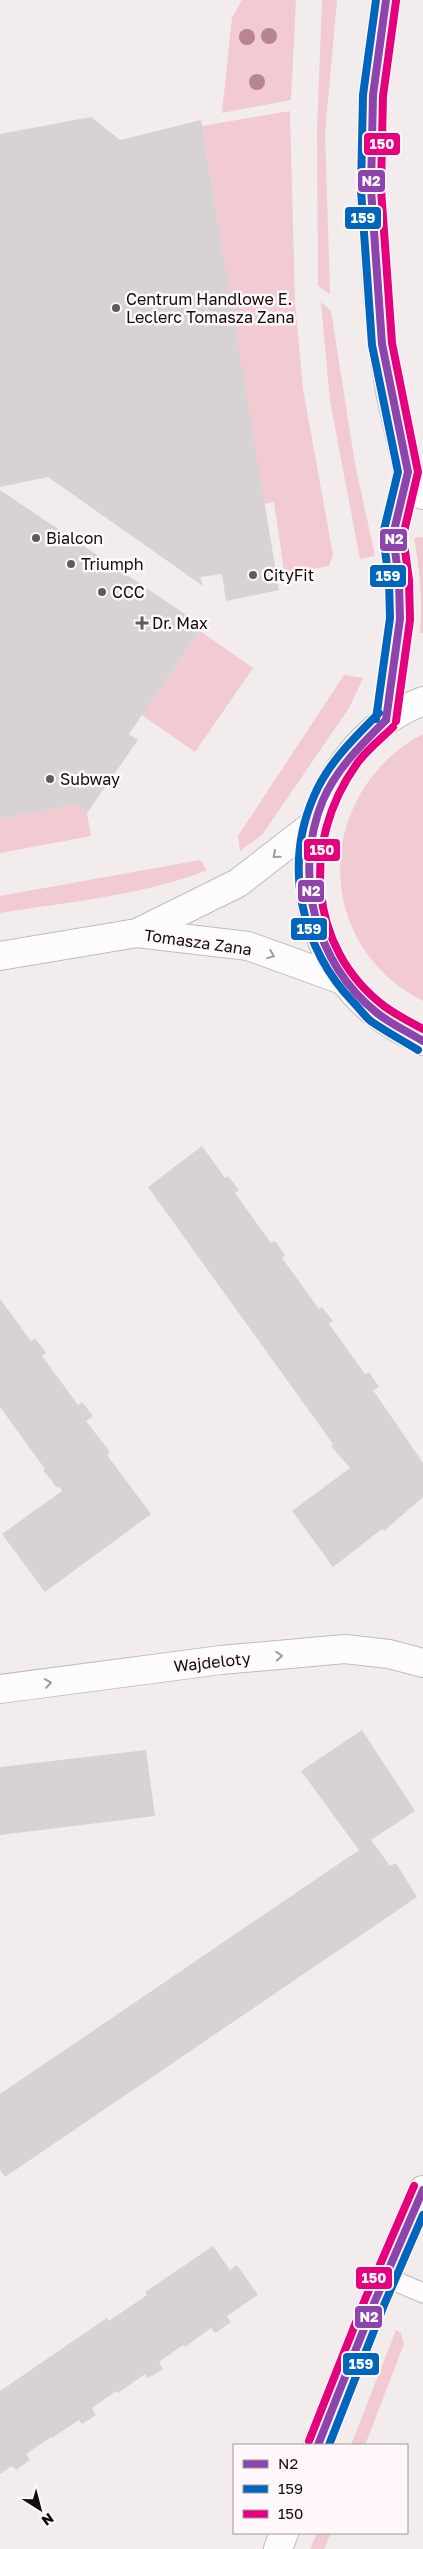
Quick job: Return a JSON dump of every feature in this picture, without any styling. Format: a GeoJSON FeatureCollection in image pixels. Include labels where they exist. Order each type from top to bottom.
{"type":"FeatureCollection","features":[{"type":"Feature","properties":{"kind":"street"},"geometry":{"type":"LineString","coordinates":[[386,0],[373,95],[371,189],[382,344],[408,472],[423,495]]}},
{"type":"Feature","properties":{"kind":"street"},"geometry":{"type":"LineString","coordinates":[[386,720],[400,619],[399,580],[393,535],[408,472]]}},
{"type":"Feature","properties":{"kind":"street"},"geometry":{"type":"LineString","coordinates":[[423,701],[386,720],[370,733],[341,766],[320,803],[309,851],[308,879],[319,933],[330,958],[345,981],[363,1002],[384,1020],[423,1041]]}},
{"type":"Feature","properties":{"kind":"street","name":"Tomasza Zana"},"geometry":{"type":"LineString","coordinates":[[137,933],[238,884],[314,824]]}},
{"type":"Feature","properties":{"kind":"street","name":"Tomasza Zana"},"geometry":{"type":"LineString","coordinates":[[0,956],[137,933],[248,946],[345,981]]}},
{"type":"Feature","properties":{"kind":"street","name":"Wajdeloty"},"geometry":{"type":"LineString","coordinates":[[0,1689],[221,1660],[345,1649],[389,1654],[423,1663]]}},
{"type":"Feature","properties":{"kind":"street"},"geometry":{"type":"LineString","coordinates":[[318,2444],[423,2190]]}},
{"type":"Feature","properties":{"kind":"street"},"geometry":{"type":"LineString","coordinates":[[278,2549],[284,2534]]}},
{"type":"Feature","properties":{"kind":"lane"},"geometry":{"type":"LineString","coordinates":[[386,2277],[423,2293]]}},
{"type":"Feature","properties":{"kind":"shaded area"},"geometry":{"type":"Polygon","coordinates":[[[242,0],[296,0],[291,100],[222,113],[232,18],[242,0]]]}},
{"type":"Feature","properties":{"kind":"shaded area"},"geometry":{"type":"Polygon","coordinates":[[[322,0],[337,0],[325,133],[330,294],[318,286],[317,132],[322,0]]]}},
{"type":"Feature","properties":{"kind":"shaded area"},"geometry":{"type":"Polygon","coordinates":[[[290,111],[295,302],[303,389],[333,555],[329,566],[307,570],[284,571],[274,502],[264,504],[202,126],[290,111]]]}},
{"type":"Feature","properties":{"kind":"shaded area"},"geometry":{"type":"Polygon","coordinates":[[[321,302],[331,311],[355,464],[375,556],[360,559],[330,401],[321,302]]]}},
{"type":"Feature","properties":{"kind":"shaded area"},"geometry":{"type":"Polygon","coordinates":[[[423,537],[423,633],[420,633],[420,586],[414,538],[423,537]]]}},
{"type":"Feature","properties":{"kind":"shaded area"},"geometry":{"type":"Polygon","coordinates":[[[200,631],[253,668],[195,752],[142,715],[200,631]]]}},
{"type":"Feature","properties":{"kind":"shaded area"},"geometry":{"type":"Polygon","coordinates":[[[344,675],[363,678],[349,708],[262,835],[240,851],[238,836],[344,675]]]}},
{"type":"Feature","properties":{"kind":"shaded area"},"geometry":{"type":"Polygon","coordinates":[[[423,734],[423,1001],[386,976],[360,944],[345,907],[340,868],[346,829],[361,792],[387,760],[423,734]]]}},
{"type":"Feature","properties":{"kind":"shaded area"},"geometry":{"type":"Polygon","coordinates":[[[78,804],[87,813],[91,836],[0,853],[0,819],[78,804]]]}},
{"type":"Feature","properties":{"kind":"shaded area"},"geometry":{"type":"Polygon","coordinates":[[[200,860],[207,870],[158,886],[105,897],[0,913],[0,896],[200,860]]]}},
{"type":"Feature","properties":{"kind":"shaded area"},"geometry":{"type":"Polygon","coordinates":[[[396,2330],[401,2333],[404,2344],[365,2444],[351,2444],[396,2330]]]}},
{"type":"Feature","properties":{"kind":"shaded area"},"geometry":{"type":"Polygon","coordinates":[[[317,2534],[331,2534],[324,2549],[310,2549],[317,2534]]]}},
{"type":"Feature","properties":{"kind":"building","name":"Centrum Handlowe E. Leclerc Tomasza Zana"},"geometry":{"type":"Polygon","coordinates":[[[91,117],[120,140],[201,120],[279,590],[226,601],[222,574],[200,577],[203,586],[48,477],[0,487],[0,134],[91,117]]]}},
{"type":"Feature","properties":{"kind":"building"},"geometry":{"type":"Polygon","coordinates":[[[0,490],[203,626],[129,734],[138,740],[87,813],[78,804],[0,819],[0,490]]]}},
{"type":"Feature","properties":{"kind":"building"},"geometry":{"type":"Polygon","coordinates":[[[202,1146],[225,1178],[228,1176],[239,1190],[235,1193],[271,1243],[275,1241],[285,1255],[282,1258],[319,1309],[322,1307],[333,1321],[329,1324],[365,1374],[369,1372],[379,1387],[373,1390],[423,1463],[423,1497],[384,1531],[382,1529],[333,1567],[292,1511],[350,1468],[331,1446],[333,1444],[148,1187],[202,1146]]]}},
{"type":"Feature","properties":{"kind":"building"},"geometry":{"type":"Polygon","coordinates":[[[0,1299],[31,1341],[35,1338],[46,1353],[42,1356],[78,1405],[82,1402],[93,1416],[86,1421],[110,1452],[107,1455],[151,1514],[45,1592],[2,1534],[62,1491],[59,1486],[57,1488],[43,1470],[45,1469],[0,1407],[0,1299]]]}},
{"type":"Feature","properties":{"kind":"building"},"geometry":{"type":"Polygon","coordinates":[[[362,1730],[415,1811],[371,1840],[390,1866],[396,1863],[417,1897],[5,2177],[0,2170],[0,2094],[359,1850],[301,1771],[362,1730]]]}},
{"type":"Feature","properties":{"kind":"building"},"geometry":{"type":"Polygon","coordinates":[[[146,1750],[155,1816],[0,1835],[0,1767],[146,1750]]]}},
{"type":"Feature","properties":{"kind":"building"},"geometry":{"type":"Polygon","coordinates":[[[213,2246],[230,2270],[237,2265],[258,2295],[227,2316],[231,2322],[215,2333],[211,2328],[185,2347],[183,2345],[159,2362],[163,2369],[148,2378],[145,2374],[118,2393],[116,2391],[92,2408],[96,2415],[82,2424],[79,2420],[26,2454],[30,2460],[16,2470],[12,2466],[0,2474],[0,2391],[107,2318],[109,2321],[147,2295],[145,2292],[213,2246]]]}},
{"type":"Feature","properties":{"kind":"transit line","name":"159"},"geometry":{"type":"LineString","coordinates":[[376,0],[363,95],[361,190],[372,345],[398,472],[383,534],[389,582],[390,618],[376,719]]}},
{"type":"Feature","properties":{"kind":"transit line","name":"N2"},"geometry":{"type":"LineString","coordinates":[[386,0],[373,95],[371,189],[382,344],[408,472],[393,535],[399,581],[400,619],[386,720]]}},
{"type":"Feature","properties":{"kind":"transit line","name":"150"},"geometry":{"type":"LineString","coordinates":[[396,1],[383,96],[381,189],[392,343],[418,472],[403,536],[409,580],[410,620],[396,721]]}},
{"type":"Feature","properties":{"kind":"transit line","name":"159"},"geometry":{"type":"LineString","coordinates":[[379,713],[342,751],[314,796],[305,823],[300,851],[299,878],[303,906],[310,932],[321,957],[336,981],[369,1020],[418,1050]]}},
{"type":"Feature","properties":{"kind":"transit line","name":"N2"},"geometry":{"type":"LineString","coordinates":[[386,720],[359,747],[335,777],[323,800],[314,828],[310,858],[310,887],[315,916],[324,944],[338,969],[356,993],[377,1013],[423,1041]]}},
{"type":"Feature","properties":{"kind":"transit line","name":"150"},"geometry":{"type":"LineString","coordinates":[[393,727],[368,750],[356,765],[339,795],[327,826],[321,859],[321,892],[327,924],[340,954],[358,982],[384,1006],[423,1029]]}},
{"type":"Feature","properties":{"kind":"transit line","name":"150"},"geometry":{"type":"LineString","coordinates":[[309,2441],[366,2297],[414,2186]]}},
{"type":"Feature","properties":{"kind":"transit line","name":"N2"},"geometry":{"type":"LineString","coordinates":[[318,2444],[375,2301],[423,2190]]}},
{"type":"Feature","properties":{"kind":"transit line","name":"159"},"geometry":{"type":"LineString","coordinates":[[329,2444],[384,2305],[423,2215]]}},
{"type":"Feature","properties":{"kind":"place","name":"Centrum Handlowe E. Leclerc Tomasza Zana"},"geometry":{"type":"Point","coordinates":[116,308]}},
{"type":"Feature","properties":{"kind":"place","name":"Bialcon"},"geometry":{"type":"Point","coordinates":[36,538]}},
{"type":"Feature","properties":{"kind":"place","name":"Triumph"},"geometry":{"type":"Point","coordinates":[71,564]}},
{"type":"Feature","properties":{"kind":"place","name":"CityFit"},"geometry":{"type":"Point","coordinates":[253,575]}},
{"type":"Feature","properties":{"kind":"place","name":"CCC"},"geometry":{"type":"Point","coordinates":[102,592]}},
{"type":"Feature","properties":{"kind":"place","name":"Dr. Max"},"geometry":{"type":"Point","coordinates":[142,623]}},
{"type":"Feature","properties":{"kind":"place","name":"Subway"},"geometry":{"type":"Point","coordinates":[50,779]}}]}
